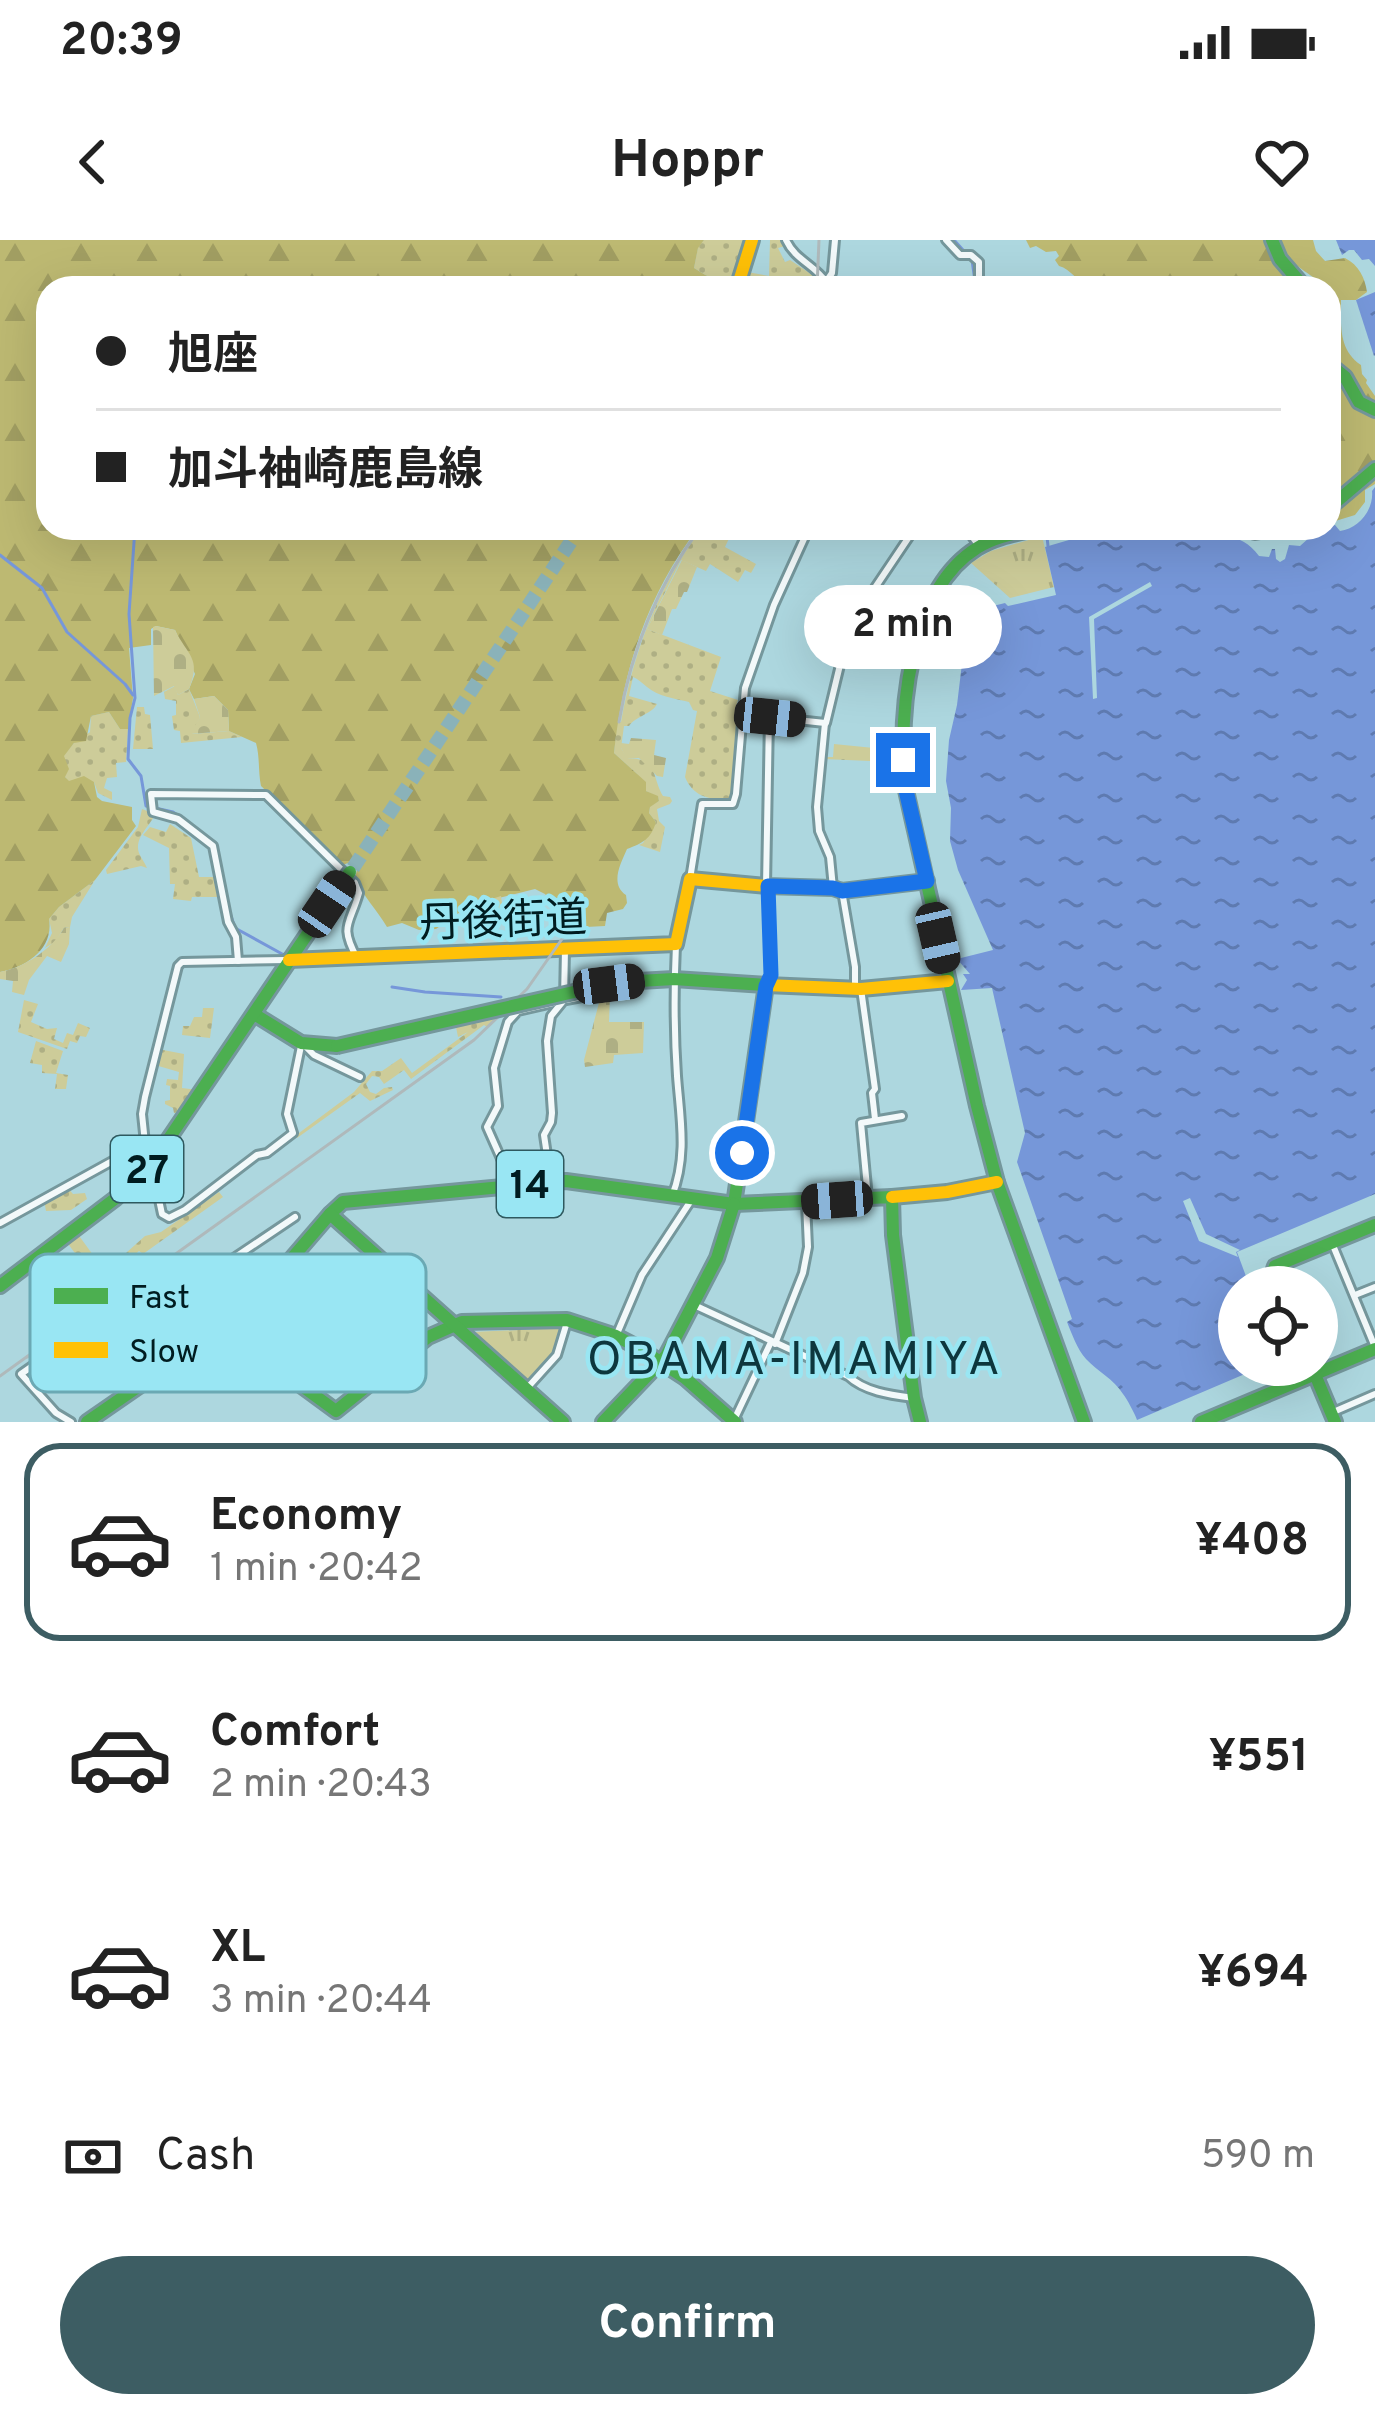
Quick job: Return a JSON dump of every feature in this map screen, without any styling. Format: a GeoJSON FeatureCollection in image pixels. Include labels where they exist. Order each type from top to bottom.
{"type":"FeatureCollection","features":[{"type":"Feature","properties":{"kind":"main road"},"geometry":{"type":"LineString","coordinates":[[741,276],[752,240]]}},
{"type":"Feature","properties":{"kind":"main road"},"geometry":{"type":"LineString","coordinates":[[1272,240],[1294,276]]}},
{"type":"Feature","properties":{"kind":"main road"},"geometry":{"type":"LineString","coordinates":[[1341,373],[1359,402],[1375,410]]}},
{"type":"Feature","properties":{"kind":"main road"},"geometry":{"type":"LineString","coordinates":[[1341,502],[1375,469]]}},
{"type":"Feature","properties":{"kind":"main road"},"geometry":{"type":"LineString","coordinates":[[985,540],[959,563],[932,605],[914,655],[905,694],[904,773],[948,981],[998,1182],[1084,1422]]}},
{"type":"Feature","properties":{"kind":"main road","name":"27"},"geometry":{"type":"LineString","coordinates":[[42,1254],[152,1165],[350,872]]}},
{"type":"Feature","properties":{"kind":"main road"},"geometry":{"type":"LineString","coordinates":[[676,944],[690,879],[838,890],[927,881]]}},
{"type":"Feature","properties":{"kind":"main road","name":"丹後街道"},"geometry":{"type":"LineString","coordinates":[[289,960],[676,944]]}},
{"type":"Feature","properties":{"kind":"main road"},"geometry":{"type":"LineString","coordinates":[[254,1014],[302,1043],[337,1046],[609,984],[858,988],[948,981]]}},
{"type":"Feature","properties":{"kind":"main road"},"geometry":{"type":"LineString","coordinates":[[603,1422],[666,1356],[716,1258],[734,1204],[766,986]]}},
{"type":"Feature","properties":{"kind":"main road","name":"14"},"geometry":{"type":"LineString","coordinates":[[329,1214],[343,1202],[566,1181],[734,1204]]}},
{"type":"Feature","properties":{"kind":"main road"},"geometry":{"type":"LineString","coordinates":[[734,1204],[892,1197],[998,1182]]}},
{"type":"Feature","properties":{"kind":"main road"},"geometry":{"type":"LineString","coordinates":[[892,1197],[893,1235],[920,1422]]}},
{"type":"Feature","properties":{"kind":"main road"},"geometry":{"type":"LineString","coordinates":[[298,1252],[329,1214],[374,1254]]}},
{"type":"Feature","properties":{"kind":"main road"},"geometry":{"type":"LineString","coordinates":[[1275,1266],[1375,1225]]}},
{"type":"Feature","properties":{"kind":"main road","name":"27"},"geometry":{"type":"LineString","coordinates":[[0,1286],[30,1263]]}},
{"type":"Feature","properties":{"kind":"main road"},"geometry":{"type":"LineString","coordinates":[[426,1301],[563,1422]]}},
{"type":"Feature","properties":{"kind":"main road"},"geometry":{"type":"LineString","coordinates":[[426,1339],[462,1322],[567,1320],[616,1336],[660,1361],[734,1422]]}},
{"type":"Feature","properties":{"kind":"main road"},"geometry":{"type":"LineString","coordinates":[[1338,1361],[1375,1348]]}},
{"type":"Feature","properties":{"kind":"main road"},"geometry":{"type":"LineString","coordinates":[[1201,1422],[1279,1386]]}},
{"type":"Feature","properties":{"kind":"main road"},"geometry":{"type":"LineString","coordinates":[[1320,1386],[1333,1417]]}},
{"type":"Feature","properties":{"kind":"main road"},"geometry":{"type":"LineString","coordinates":[[88,1422],[131,1392]]}},
{"type":"Feature","properties":{"kind":"main road"},"geometry":{"type":"LineString","coordinates":[[309,1392],[338,1415],[361,1392]]}},
{"type":"Feature","properties":{"kind":"street"},"geometry":{"type":"LineString","coordinates":[[786,240],[798,258],[822,276]]}},
{"type":"Feature","properties":{"kind":"street"},"geometry":{"type":"LineString","coordinates":[[831,276],[835,240]]}},
{"type":"Feature","properties":{"kind":"street"},"geometry":{"type":"LineString","coordinates":[[946,240],[960,256],[979,262],[979,276]]}},
{"type":"Feature","properties":{"kind":"street"},"geometry":{"type":"LineString","coordinates":[[690,879],[703,804],[733,804],[745,688],[803,540]]}},
{"type":"Feature","properties":{"kind":"street"},"geometry":{"type":"LineString","coordinates":[[826,723],[840,664],[862,608],[907,540]]}},
{"type":"Feature","properties":{"kind":"street"},"geometry":{"type":"LineString","coordinates":[[744,714],[825,723],[819,831],[830,856],[855,968],[875,1089],[875,1119]]}},
{"type":"Feature","properties":{"kind":"street"},"geometry":{"type":"LineString","coordinates":[[766,986],[771,975],[767,886],[770,717]]}},
{"type":"Feature","properties":{"kind":"street"},"geometry":{"type":"LineString","coordinates":[[238,961],[213,846],[178,819],[153,809],[151,794],[266,795],[355,883],[359,893],[346,938],[357,958]]}},
{"type":"Feature","properties":{"kind":"street"},"geometry":{"type":"LineString","coordinates":[[672,1196],[683,1150],[676,944]]}},
{"type":"Feature","properties":{"kind":"street"},"geometry":{"type":"LineString","coordinates":[[551,1182],[544,1135],[552,1113],[547,1041],[551,1016],[564,1000],[565,949]]}},
{"type":"Feature","properties":{"kind":"street","name":"丹後街道"},"geometry":{"type":"LineString","coordinates":[[0,1223],[145,1143],[145,1097],[182,962],[289,960]]}},
{"type":"Feature","properties":{"kind":"street"},"geometry":{"type":"LineString","coordinates":[[506,1186],[503,1163],[487,1127],[498,1106],[494,1069],[508,1022],[518,1012],[564,1000],[674,982]]}},
{"type":"Feature","properties":{"kind":"street"},"geometry":{"type":"LineString","coordinates":[[491,1005],[478,1019],[341,1051],[313,1052],[302,1043],[347,1038],[491,1005]]}},
{"type":"Feature","properties":{"kind":"street"},"geometry":{"type":"LineString","coordinates":[[302,1043],[314,1055],[360,1077]]}},
{"type":"Feature","properties":{"kind":"street"},"geometry":{"type":"LineString","coordinates":[[152,1165],[163,1214],[169,1218],[293,1133],[287,1114],[302,1043]]}},
{"type":"Feature","properties":{"kind":"street"},"geometry":{"type":"LineString","coordinates":[[868,1198],[861,1123],[902,1115]]}},
{"type":"Feature","properties":{"kind":"street"},"geometry":{"type":"LineString","coordinates":[[616,1336],[642,1276],[692,1199]]}},
{"type":"Feature","properties":{"kind":"street"},"geometry":{"type":"LineString","coordinates":[[734,1422],[803,1273],[808,1247],[806,1202]]}},
{"type":"Feature","properties":{"kind":"street"},"geometry":{"type":"LineString","coordinates":[[240,1254],[295,1217]]}},
{"type":"Feature","properties":{"kind":"street"},"geometry":{"type":"LineString","coordinates":[[1332,1243],[1375,1348]]}},
{"type":"Feature","properties":{"kind":"street"},"geometry":{"type":"LineString","coordinates":[[1355,1295],[1375,1287]]}},
{"type":"Feature","properties":{"kind":"street"},"geometry":{"type":"LineString","coordinates":[[694,1305],[877,1392],[914,1398]]}},
{"type":"Feature","properties":{"kind":"street"},"geometry":{"type":"LineString","coordinates":[[526,1389],[557,1355],[567,1320]]}},
{"type":"Feature","properties":{"kind":"street"},"geometry":{"type":"LineString","coordinates":[[35,1392],[70,1422]]}},
{"type":"Feature","properties":{"kind":"street"},"geometry":{"type":"LineString","coordinates":[[1333,1417],[1375,1394]]}},
{"type":"Feature","properties":{"kind":"green space"},"geometry":{"type":"Polygon","coordinates":[[[0,240],[704,240],[694,268],[707,276],[36,276],[36,540],[690,540],[651,607],[624,692],[614,753],[659,801],[650,807],[656,822],[652,833],[627,849],[619,868],[618,885],[627,903],[607,913],[605,926],[586,927],[566,919],[535,889],[470,905],[436,929],[419,930],[402,923],[387,927],[358,885],[357,870],[343,865],[261,786],[256,743],[229,731],[228,710],[214,696],[194,699],[189,689],[195,674],[175,630],[156,626],[151,629],[151,645],[129,648],[133,698],[128,729],[120,729],[109,712],[91,716],[86,741],[74,743],[64,756],[69,781],[84,776],[94,782],[102,801],[132,807],[136,826],[95,880],[49,919],[43,947],[20,966],[0,972],[0,240]]]}},
{"type":"Feature","properties":{"kind":"green space"},"geometry":{"type":"Polygon","coordinates":[[[704,240],[747,240],[736,276],[707,276],[694,268],[704,240]]]}},
{"type":"Feature","properties":{"kind":"green space"},"geometry":{"type":"Polygon","coordinates":[[[770,240],[783,240],[785,246],[778,248],[785,262],[790,260],[814,276],[769,276],[770,240]]]}},
{"type":"Feature","properties":{"kind":"green space"},"geometry":{"type":"Polygon","coordinates":[[[1026,240],[1268,240],[1288,276],[1074,276],[1059,266],[1056,251],[1030,248],[1026,240]]]}},
{"type":"Feature","properties":{"kind":"green space"},"geometry":{"type":"Polygon","coordinates":[[[1279,240],[1313,240],[1325,261],[1345,258],[1354,264],[1367,292],[1356,300],[1341,300],[1341,276],[1312,276],[1279,240]]]}},
{"type":"Feature","properties":{"kind":"green space"},"geometry":{"type":"Polygon","coordinates":[[[1341,327],[1348,352],[1361,365],[1375,404],[1361,395],[1341,363],[1341,327]]]}},
{"type":"Feature","properties":{"kind":"green space"},"geometry":{"type":"Polygon","coordinates":[[[1341,380],[1375,414],[1375,466],[1341,497],[1341,380]]]}},
{"type":"Feature","properties":{"kind":"green space"},"geometry":{"type":"Polygon","coordinates":[[[1375,478],[1355,515],[1341,519],[1342,507],[1375,478]]]}},
{"type":"Feature","properties":{"kind":"green space"},"geometry":{"type":"Polygon","coordinates":[[[693,540],[728,540],[725,547],[756,564],[738,582],[710,564],[706,571],[681,560],[647,629],[721,657],[710,691],[738,700],[740,717],[734,794],[726,800],[701,795],[685,777],[697,711],[689,702],[656,693],[633,677],[629,696],[657,704],[624,726],[621,748],[628,759],[649,765],[663,796],[672,801],[657,809],[665,827],[660,852],[639,845],[656,822],[649,813],[658,797],[646,791],[637,774],[614,753],[617,722],[621,722],[633,670],[650,620],[686,550],[693,540]]]}},
{"type":"Feature","properties":{"kind":"green space"},"geometry":{"type":"Polygon","coordinates":[[[1043,540],[1054,587],[1010,598],[971,563],[991,551],[1043,540]]]}},
{"type":"Feature","properties":{"kind":"green space"},"geometry":{"type":"Polygon","coordinates":[[[682,560],[697,567],[662,635],[647,629],[682,560]]]}},
{"type":"Feature","properties":{"kind":"green space"},"geometry":{"type":"Polygon","coordinates":[[[156,626],[175,630],[193,663],[189,689],[178,695],[174,686],[154,696],[156,626]]]}},
{"type":"Feature","properties":{"kind":"green space"},"geometry":{"type":"Polygon","coordinates":[[[175,686],[178,695],[189,689],[200,717],[192,734],[229,731],[242,737],[181,743],[172,716],[176,715],[176,701],[165,699],[164,692],[175,686]]]}},
{"type":"Feature","properties":{"kind":"green space"},"geometry":{"type":"Polygon","coordinates":[[[214,696],[228,710],[229,731],[190,734],[200,717],[194,699],[214,696]]]}},
{"type":"Feature","properties":{"kind":"green space"},"geometry":{"type":"Polygon","coordinates":[[[137,707],[144,707],[150,715],[153,749],[133,749],[137,707]]]}},
{"type":"Feature","properties":{"kind":"green space"},"geometry":{"type":"Polygon","coordinates":[[[109,712],[120,729],[128,729],[126,762],[116,763],[117,777],[107,778],[104,788],[112,792],[112,800],[98,793],[94,782],[69,782],[63,756],[90,732],[91,716],[109,712]]]}},
{"type":"Feature","properties":{"kind":"green space"},"geometry":{"type":"Polygon","coordinates":[[[631,738],[656,740],[654,755],[666,758],[663,777],[639,758],[627,759],[621,743],[629,744],[631,738]]]}},
{"type":"Feature","properties":{"kind":"green space"},"geometry":{"type":"Polygon","coordinates":[[[834,744],[894,750],[894,762],[823,759],[833,757],[834,744]]]}},
{"type":"Feature","properties":{"kind":"green space"},"geometry":{"type":"Polygon","coordinates":[[[142,809],[155,814],[139,842],[147,868],[107,874],[138,827],[142,809]]]}},
{"type":"Feature","properties":{"kind":"green space"},"geometry":{"type":"Polygon","coordinates":[[[170,824],[191,838],[199,877],[214,877],[218,897],[173,899],[169,848],[143,835],[150,827],[166,832],[170,824]]]}},
{"type":"Feature","properties":{"kind":"green space"},"geometry":{"type":"Polygon","coordinates":[[[95,880],[70,927],[45,948],[52,933],[49,919],[95,880]]]}},
{"type":"Feature","properties":{"kind":"green space"},"geometry":{"type":"Polygon","coordinates":[[[501,896],[504,918],[484,931],[471,932],[466,907],[501,896]]]}},
{"type":"Feature","properties":{"kind":"green space"},"geometry":{"type":"Polygon","coordinates":[[[70,927],[61,962],[47,956],[24,995],[12,992],[13,981],[0,979],[0,972],[36,956],[70,927]]]}},
{"type":"Feature","properties":{"kind":"green space"},"geometry":{"type":"Polygon","coordinates":[[[610,994],[609,1022],[644,1022],[643,1053],[614,1055],[613,1063],[585,1067],[601,995],[610,994]]]}},
{"type":"Feature","properties":{"kind":"green space"},"geometry":{"type":"Polygon","coordinates":[[[24,1000],[38,1004],[31,1022],[57,1028],[54,1039],[63,1043],[78,1023],[90,1028],[86,1037],[80,1036],[77,1043],[70,1041],[67,1049],[18,1032],[24,1000]]]}},
{"type":"Feature","properties":{"kind":"green space"},"geometry":{"type":"Polygon","coordinates":[[[203,1008],[214,1008],[210,1038],[182,1035],[183,1026],[202,1017],[203,1008]]]}},
{"type":"Feature","properties":{"kind":"green space"},"geometry":{"type":"Polygon","coordinates":[[[500,1015],[411,1079],[404,1070],[384,1084],[372,1076],[366,1084],[370,1092],[393,1090],[370,1101],[360,1093],[295,1136],[354,1092],[372,1071],[382,1071],[401,1058],[412,1073],[468,1032],[458,1037],[456,1027],[500,1015]]]}},
{"type":"Feature","properties":{"kind":"green space"},"geometry":{"type":"Polygon","coordinates":[[[36,1041],[63,1051],[56,1073],[68,1075],[66,1089],[55,1089],[57,1074],[42,1073],[42,1065],[30,1063],[36,1041]]]}},
{"type":"Feature","properties":{"kind":"green space"},"geometry":{"type":"Polygon","coordinates":[[[158,1049],[184,1054],[182,1088],[198,1090],[184,1112],[174,1113],[165,1104],[170,1100],[167,1079],[178,1080],[179,1072],[155,1065],[158,1049]]]}},
{"type":"Feature","properties":{"kind":"green space"},"geometry":{"type":"Polygon","coordinates":[[[67,1187],[73,1194],[85,1193],[87,1199],[71,1210],[46,1211],[44,1200],[67,1187]]]}},
{"type":"Feature","properties":{"kind":"green space"},"geometry":{"type":"Polygon","coordinates":[[[219,1192],[223,1197],[143,1254],[125,1254],[145,1236],[161,1232],[219,1192]]]}},
{"type":"Feature","properties":{"kind":"green space"},"geometry":{"type":"Polygon","coordinates":[[[77,1233],[92,1254],[76,1254],[66,1241],[77,1233]]]}},
{"type":"Feature","properties":{"kind":"green space"},"geometry":{"type":"Polygon","coordinates":[[[562,1328],[553,1356],[530,1381],[472,1332],[562,1328]]]}},
{"type":"Feature","properties":{"kind":"water"},"geometry":{"type":"Polygon","coordinates":[[[1336,240],[1375,240],[1375,266],[1354,250],[1342,255],[1336,240]]]}},
{"type":"Feature","properties":{"kind":"water"},"geometry":{"type":"Polygon","coordinates":[[[1375,292],[1375,355],[1374,356],[1356,300],[1375,292]]]}},
{"type":"Feature","properties":{"kind":"water"},"geometry":{"type":"Polygon","coordinates":[[[1375,487],[1375,1194],[1237,1252],[1242,1266],[1218,1266],[1218,1385],[1137,1420],[1119,1389],[1083,1355],[1067,1322],[1072,1319],[1017,1162],[1025,1133],[992,988],[961,990],[967,980],[963,974],[970,974],[957,959],[993,950],[950,841],[946,781],[963,655],[993,606],[1056,595],[1045,547],[1069,540],[1240,540],[1259,556],[1269,557],[1275,549],[1280,562],[1289,545],[1341,540],[1341,531],[1359,522],[1375,487]]]}},
{"type":"Feature","properties":{"kind":"pier"},"geometry":{"type":"Polygon","coordinates":[[[1150,582],[1152,586],[1094,619],[1097,698],[1093,699],[1089,617],[1150,582]]]}},
{"type":"Feature","properties":{"kind":"pier"},"geometry":{"type":"Polygon","coordinates":[[[1190,1198],[1206,1234],[1240,1250],[1238,1257],[1199,1241],[1183,1201],[1190,1198]]]}},
{"type":"Feature","properties":{"kind":"waterway"},"geometry":{"type":"LineString","coordinates":[[954,240],[972,260],[974,276]]}},
{"type":"Feature","properties":{"kind":"waterway"},"geometry":{"type":"LineString","coordinates":[[134,540],[129,614],[135,698],[128,759],[141,776],[146,806],[173,812],[186,821]]}},
{"type":"Feature","properties":{"kind":"waterway"},"geometry":{"type":"LineString","coordinates":[[1047,540],[1048,546]]}},
{"type":"Feature","properties":{"kind":"waterway"},"geometry":{"type":"LineString","coordinates":[[0,555],[42,588],[67,632],[133,695]]}},
{"type":"Feature","properties":{"kind":"waterway"},"geometry":{"type":"LineString","coordinates":[[203,834],[214,842],[219,860]]}},
{"type":"Feature","properties":{"kind":"waterway"},"geometry":{"type":"LineString","coordinates":[[229,910],[235,928],[284,955]]}},
{"type":"Feature","properties":{"kind":"waterway"},"geometry":{"type":"LineString","coordinates":[[324,963],[338,963]]}},
{"type":"Feature","properties":{"kind":"waterway"},"geometry":{"type":"LineString","coordinates":[[392,987],[501,997]]}},
{"type":"Feature","properties":{"kind":"tunnel"},"geometry":{"type":"LineString","coordinates":[[353,868],[572,540]]}},
{"type":"Feature","properties":{"kind":"railway"},"geometry":{"type":"LineString","coordinates":[[818,276],[819,240]]}},
{"type":"Feature","properties":{"kind":"railway"},"geometry":{"type":"LineString","coordinates":[[619,722],[648,620],[692,540]]}},
{"type":"Feature","properties":{"kind":"railway"},"geometry":{"type":"LineString","coordinates":[[176,1254],[474,1040],[527,989],[569,929]]}},
{"type":"Feature","properties":{"kind":"railway"},"geometry":{"type":"LineString","coordinates":[[0,1376],[30,1354]]}},
{"type":"Feature","properties":{"kind":"traffic: fast"},"geometry":{"type":"LineString","coordinates":[[1272,240],[1295,276]]}},
{"type":"Feature","properties":{"kind":"traffic: fast"},"geometry":{"type":"LineString","coordinates":[[1341,374],[1359,402],[1375,410]]}},
{"type":"Feature","properties":{"kind":"traffic: fast"},"geometry":{"type":"LineString","coordinates":[[1341,498],[1375,469]]}},
{"type":"Feature","properties":{"kind":"traffic: fast"},"geometry":{"type":"LineString","coordinates":[[995,540],[954,568],[922,623],[907,690],[905,786],[997,1182],[1084,1422]]}},
{"type":"Feature","properties":{"kind":"traffic: fast"},"geometry":{"type":"LineString","coordinates":[[346,877],[350,872]]}},
{"type":"Feature","properties":{"kind":"traffic: fast"},"geometry":{"type":"LineString","coordinates":[[42,1254],[151,1165],[346,877]]}},
{"type":"Feature","properties":{"kind":"traffic: fast"},"geometry":{"type":"LineString","coordinates":[[639,981],[766,985],[734,1204]]}},
{"type":"Feature","properties":{"kind":"traffic: fast"},"geometry":{"type":"LineString","coordinates":[[337,1046],[639,981]]}},
{"type":"Feature","properties":{"kind":"traffic: fast"},"geometry":{"type":"LineString","coordinates":[[254,1014],[301,1043],[337,1046]]}},
{"type":"Feature","properties":{"kind":"traffic: fast"},"geometry":{"type":"LineString","coordinates":[[330,1214],[343,1202],[566,1181],[734,1204],[892,1197],[893,1235],[920,1422]]}},
{"type":"Feature","properties":{"kind":"traffic: fast"},"geometry":{"type":"LineString","coordinates":[[603,1422],[666,1356],[717,1258],[734,1204]]}},
{"type":"Feature","properties":{"kind":"traffic: fast"},"geometry":{"type":"LineString","coordinates":[[296,1254],[330,1214],[375,1254]]}},
{"type":"Feature","properties":{"kind":"traffic: fast"},"geometry":{"type":"LineString","coordinates":[[1275,1266],[1375,1225]]}},
{"type":"Feature","properties":{"kind":"traffic: fast"},"geometry":{"type":"LineString","coordinates":[[0,1286],[30,1263]]}},
{"type":"Feature","properties":{"kind":"traffic: fast"},"geometry":{"type":"LineString","coordinates":[[426,1300],[563,1422]]}},
{"type":"Feature","properties":{"kind":"traffic: fast"},"geometry":{"type":"LineString","coordinates":[[426,1339],[462,1322],[567,1320],[639,1348],[685,1378],[735,1422]]}},
{"type":"Feature","properties":{"kind":"traffic: fast"},"geometry":{"type":"LineString","coordinates":[[1201,1422],[1375,1349]]}},
{"type":"Feature","properties":{"kind":"traffic: fast"},"geometry":{"type":"LineString","coordinates":[[1320,1386],[1335,1422]]}},
{"type":"Feature","properties":{"kind":"traffic: fast"},"geometry":{"type":"LineString","coordinates":[[87,1422],[130,1392]]}},
{"type":"Feature","properties":{"kind":"traffic: fast"},"geometry":{"type":"LineString","coordinates":[[310,1392],[336,1411],[360,1392]]}},
{"type":"Feature","properties":{"kind":"traffic: slow"},"geometry":{"type":"LineString","coordinates":[[741,276],[752,240]]}},
{"type":"Feature","properties":{"kind":"traffic: slow"},"geometry":{"type":"LineString","coordinates":[[289,960],[676,944],[690,879],[842,891],[927,881]]}},
{"type":"Feature","properties":{"kind":"traffic: slow"},"geometry":{"type":"LineString","coordinates":[[766,985],[861,989],[948,981]]}},
{"type":"Feature","properties":{"kind":"traffic: slow"},"geometry":{"type":"LineString","coordinates":[[892,1197],[997,1182]]}},
{"type":"Feature","properties":{"kind":"district","name":"OBAMA-IMAMIYA"},"geometry":{"type":"Point","coordinates":[795,1357]}},
{"type":"Feature","properties":{"kind":"route"},"geometry":{"type":"LineString","coordinates":[[742,1153],[771,975],[768,886],[842,891],[927,881],[903,760]]}}]}
